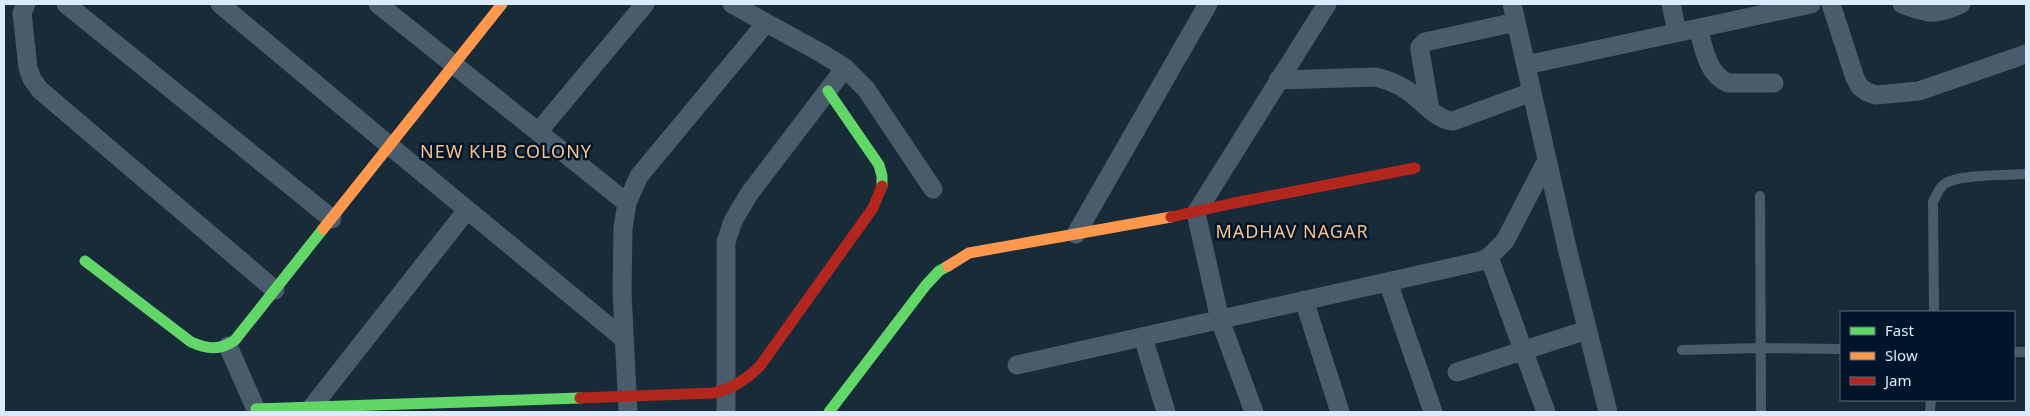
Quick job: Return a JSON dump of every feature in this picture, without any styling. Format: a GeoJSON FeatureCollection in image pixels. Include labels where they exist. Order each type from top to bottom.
{"type":"FeatureCollection","features":[{"type":"Feature","properties":{"kind":"street"},"geometry":{"type":"LineString","coordinates":[[26,4],[22,13],[28,68],[32,79],[40,90],[275,290]]}},
{"type":"Feature","properties":{"kind":"street"},"geometry":{"type":"LineString","coordinates":[[66,4],[332,219]]}},
{"type":"Feature","properties":{"kind":"street"},"geometry":{"type":"LineString","coordinates":[[220,4],[624,338]]}},
{"type":"Feature","properties":{"kind":"street"},"geometry":{"type":"LineString","coordinates":[[378,4],[627,203]]}},
{"type":"Feature","properties":{"kind":"street"},"geometry":{"type":"LineString","coordinates":[[85,261],[191,342],[217,350],[228,346],[332,219],[502,4]]}},
{"type":"Feature","properties":{"kind":"street"},"geometry":{"type":"LineString","coordinates":[[538,132],[645,4]]}},
{"type":"Feature","properties":{"kind":"street"},"geometry":{"type":"LineString","coordinates":[[732,4],[845,68],[866,89],[933,189]]}},
{"type":"Feature","properties":{"kind":"street"},"geometry":{"type":"LineString","coordinates":[[1076,234],[1208,4]]}},
{"type":"Feature","properties":{"kind":"street"},"geometry":{"type":"LineString","coordinates":[[1254,412],[1220,320],[1196,213],[1326,4]]}},
{"type":"Feature","properties":{"kind":"street"},"geometry":{"type":"LineString","coordinates":[[1671,4],[1677,32]]}},
{"type":"Feature","properties":{"kind":"street"},"geometry":{"type":"LineString","coordinates":[[1526,65],[1811,4]]}},
{"type":"Feature","properties":{"kind":"street"},"geometry":{"type":"LineString","coordinates":[[1831,4],[1855,78],[1860,87],[1866,92],[1876,95],[1919,91],[2026,54]]}},
{"type":"Feature","properties":{"kind":"street"},"geometry":{"type":"LineString","coordinates":[[1902,4],[1924,13],[1935,13],[1961,4]]}},
{"type":"Feature","properties":{"kind":"street"},"geometry":{"type":"LineString","coordinates":[[1430,109],[1420,51],[1422,44],[1514,13],[1587,330],[1608,412]]}},
{"type":"Feature","properties":{"kind":"street"},"geometry":{"type":"LineString","coordinates":[[628,404],[622,283],[623,228],[627,203],[639,176],[766,23]]}},
{"type":"Feature","properties":{"kind":"street"},"geometry":{"type":"LineString","coordinates":[[1698,28],[1710,67],[1714,75],[1722,81],[1728,83],[1774,84]]}},
{"type":"Feature","properties":{"kind":"street"},"geometry":{"type":"LineString","coordinates":[[726,412],[726,242],[733,221],[750,194],[845,68]]}},
{"type":"Feature","properties":{"kind":"street"},"geometry":{"type":"LineString","coordinates":[[1278,80],[1376,77],[1392,80],[1443,119],[1454,121],[1532,92]]}},
{"type":"Feature","properties":{"kind":"street"},"geometry":{"type":"LineString","coordinates":[[228,346],[257,411],[312,407],[628,404],[727,391],[741,384],[760,366],[873,208],[881,190],[883,180],[879,165],[828,91]]}},
{"type":"Feature","properties":{"kind":"street"},"geometry":{"type":"LineString","coordinates":[[1017,366],[1388,282],[1489,257],[1505,241],[1547,160]]}},
{"type":"Feature","properties":{"kind":"street"},"geometry":{"type":"LineString","coordinates":[[829,412],[926,285],[939,271],[969,253],[1196,213],[1234,203],[1415,168]]}},
{"type":"Feature","properties":{"kind":"street"},"geometry":{"type":"LineString","coordinates":[[312,407],[467,210]]}},
{"type":"Feature","properties":{"kind":"street"},"geometry":{"type":"LineString","coordinates":[[1489,257],[1546,412]]}},
{"type":"Feature","properties":{"kind":"street"},"geometry":{"type":"LineString","coordinates":[[1388,282],[1433,412]]}},
{"type":"Feature","properties":{"kind":"street"},"geometry":{"type":"LineString","coordinates":[[1304,300],[1340,412]]}},
{"type":"Feature","properties":{"kind":"street"},"geometry":{"type":"LineString","coordinates":[[1457,372],[1587,330]]}},
{"type":"Feature","properties":{"kind":"street"},"geometry":{"type":"LineString","coordinates":[[1143,337],[1166,412]]}},
{"type":"Feature","properties":{"kind":"lane"},"geometry":{"type":"LineString","coordinates":[[1934,311],[1933,202],[1938,191],[1945,184],[1958,178],[2026,174]]}},
{"type":"Feature","properties":{"kind":"lane"},"geometry":{"type":"LineString","coordinates":[[1760,196],[1761,412]]}},
{"type":"Feature","properties":{"kind":"lane"},"geometry":{"type":"LineString","coordinates":[[1682,350],[1840,349]]}},
{"type":"Feature","properties":{"kind":"traffic: fast"},"geometry":{"type":"LineString","coordinates":[[828,91],[879,165],[882,186]]}},
{"type":"Feature","properties":{"kind":"traffic: fast"},"geometry":{"type":"LineString","coordinates":[[85,261],[191,342],[213,348],[224,346],[235,340],[323,229]]}},
{"type":"Feature","properties":{"kind":"traffic: fast"},"geometry":{"type":"LineString","coordinates":[[829,412],[926,285],[939,271],[948,266]]}},
{"type":"Feature","properties":{"kind":"traffic: fast"},"geometry":{"type":"LineString","coordinates":[[256,409],[580,398]]}},
{"type":"Feature","properties":{"kind":"traffic: slow"},"geometry":{"type":"LineString","coordinates":[[323,229],[502,4]]}},
{"type":"Feature","properties":{"kind":"traffic: slow"},"geometry":{"type":"LineString","coordinates":[[948,266],[969,253],[1171,217]]}},
{"type":"Feature","properties":{"kind":"traffic: jam"},"geometry":{"type":"LineString","coordinates":[[1171,217],[1415,168]]}},
{"type":"Feature","properties":{"kind":"traffic: jam"},"geometry":{"type":"LineString","coordinates":[[580,398],[713,393],[744,380],[760,366],[873,208],[882,186]]}},
{"type":"Feature","properties":{"kind":"district","name":"NEW KHB COLONY"},"geometry":{"type":"Point","coordinates":[506,151]}},
{"type":"Feature","properties":{"kind":"district","name":"MADHAV NAGAR"},"geometry":{"type":"Point","coordinates":[1292,231]}}]}
